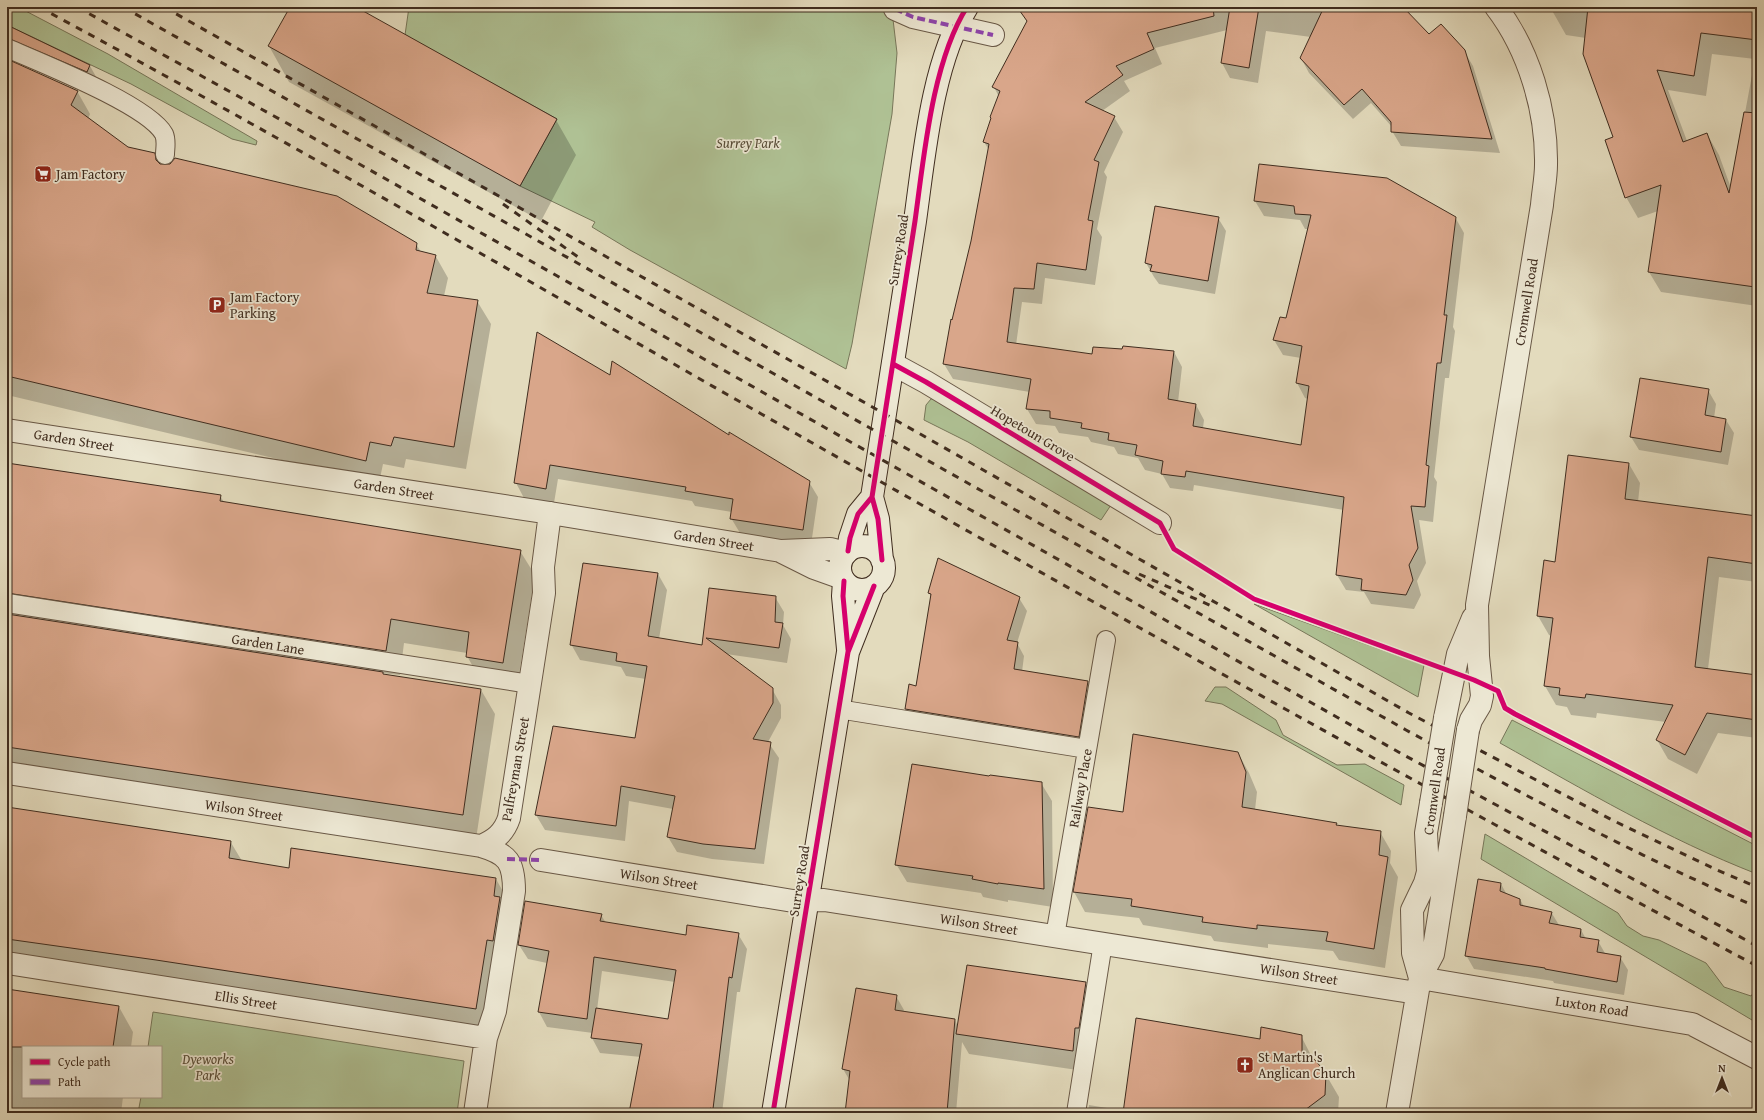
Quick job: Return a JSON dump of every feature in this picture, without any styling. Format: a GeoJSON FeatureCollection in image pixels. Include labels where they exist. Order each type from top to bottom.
{"type":"FeatureCollection","features":[{"type":"Feature","properties":{"kind":"street","name":"Cromwell Road"},"geometry":{"type":"LineString","coordinates":[[1397,1113],[1419,985],[1414,953],[1412,910],[1436,876],[1454,816],[1468,730],[1471,720],[1480,705],[1482,696],[1478,656],[1477,605],[1542,205],[1546,166],[1544,130],[1536,94],[1524,53],[1506,19],[1496,7]]}},
{"type":"Feature","properties":{"kind":"street"},"geometry":{"type":"LineString","coordinates":[[894,9],[913,17],[959,13],[993,35]]}},
{"type":"Feature","properties":{"kind":"street","name":"Surrey Road"},"geometry":{"type":"LineString","coordinates":[[882,560],[878,518],[872,497],[930,122],[947,51],[959,13]]}},
{"type":"Feature","properties":{"kind":"street","name":"Hopetoun Grove"},"geometry":{"type":"LineString","coordinates":[[893,364],[926,382],[1160,523]]}},
{"type":"Feature","properties":{"kind":"street","name":"Garden Street"},"geometry":{"type":"LineString","coordinates":[[7,430],[550,513],[781,551],[830,549],[847,552]]}},
{"type":"Feature","properties":{"kind":"street"},"geometry":{"type":"LineString","coordinates":[[847,552],[855,547],[864,546],[871,548],[878,553],[884,567],[883,574],[874,586],[861,590],[855,589],[843,579],[840,564],[847,552],[858,514],[872,497]]}},
{"type":"Feature","properties":{"kind":"street","name":"Palfreyman Street"},"geometry":{"type":"LineString","coordinates":[[481,846],[495,840],[506,827],[510,818],[544,593],[543,567],[550,513]]}},
{"type":"Feature","properties":{"kind":"street","name":"Garden Street"},"geometry":{"type":"LineString","coordinates":[[781,551],[814,568],[843,579]]}},
{"type":"Feature","properties":{"kind":"street","name":"Surrey Road"},"geometry":{"type":"LineString","coordinates":[[843,579],[848,652]]}},
{"type":"Feature","properties":{"kind":"street","name":"Surrey Road"},"geometry":{"type":"LineString","coordinates":[[773,1113],[848,652],[874,586]]}},
{"type":"Feature","properties":{"kind":"street","name":"Cromwell Road"},"geometry":{"type":"LineString","coordinates":[[1436,876],[1426,833],[1445,718],[1458,654],[1477,605]]}},
{"type":"Feature","properties":{"kind":"street","name":"Wilson Street"},"geometry":{"type":"LineString","coordinates":[[7,773],[481,846]]}},
{"type":"Feature","properties":{"kind":"street"},"geometry":{"type":"LineString","coordinates":[[475,1113],[486,1038],[495,1011],[514,891],[514,878],[507,859],[497,851],[481,846]]}},
{"type":"Feature","properties":{"kind":"street","name":"Wilson Street"},"geometry":{"type":"LineString","coordinates":[[541,860],[793,901],[824,900],[1103,944],[1419,985]]}},
{"type":"Feature","properties":{"kind":"street","name":"Ellis Street"},"geometry":{"type":"LineString","coordinates":[[7,963],[486,1038]]}},
{"type":"Feature","properties":{"kind":"street","name":"Luxton Road"},"geometry":{"type":"LineString","coordinates":[[1419,985],[1692,1024],[1757,1058]]}},
{"type":"Feature","properties":{"kind":"lane"},"geometry":{"type":"LineString","coordinates":[[7,48],[129,105],[158,127],[164,135],[166,142],[165,155]]}},
{"type":"Feature","properties":{"kind":"lane","name":"Garden Lane"},"geometry":{"type":"LineString","coordinates":[[7,603],[530,684]]}},
{"type":"Feature","properties":{"kind":"lane","name":"Railway Place"},"geometry":{"type":"LineString","coordinates":[[1055,936],[1106,640]]}},
{"type":"Feature","properties":{"kind":"lane"},"geometry":{"type":"LineString","coordinates":[[838,709],[1087,749]]}},
{"type":"Feature","properties":{"kind":"lane"},"geometry":{"type":"LineString","coordinates":[[1076,1113],[1103,944]]}},
{"type":"Feature","properties":{"kind":"green space"},"geometry":{"type":"Polygon","coordinates":[[[7,7],[18,7],[108,54],[257,141],[256,145],[232,139],[131,84],[7,25],[7,7]]]}},
{"type":"Feature","properties":{"kind":"green space","name":"Surrey Park"},"geometry":{"type":"Polygon","coordinates":[[[409,7],[868,7],[892,11],[897,53],[892,114],[852,344],[846,369],[630,250],[592,227],[595,222],[520,186],[557,119],[405,35],[409,7]]]}},
{"type":"Feature","properties":{"kind":"green space"},"geometry":{"type":"Polygon","coordinates":[[[934,398],[1111,505],[1101,520],[968,442],[924,420],[926,405],[931,399],[934,398]]]}},
{"type":"Feature","properties":{"kind":"green space"},"geometry":{"type":"Polygon","coordinates":[[[1254,604],[1424,665],[1418,697],[1254,604]]]}},
{"type":"Feature","properties":{"kind":"green space"},"geometry":{"type":"Polygon","coordinates":[[[1215,687],[1226,687],[1276,720],[1283,735],[1337,765],[1365,764],[1404,785],[1401,805],[1222,704],[1205,701],[1215,687]]]}},
{"type":"Feature","properties":{"kind":"green space"},"geometry":{"type":"Polygon","coordinates":[[[1512,720],[1757,846],[1757,874],[1658,830],[1500,743],[1512,720]]]}},
{"type":"Feature","properties":{"kind":"green space"},"geometry":{"type":"Polygon","coordinates":[[[1485,834],[1618,913],[1627,926],[1643,936],[1659,940],[1706,963],[1724,987],[1751,996],[1757,988],[1757,1023],[1481,859],[1485,834]]]}},
{"type":"Feature","properties":{"kind":"green space","name":"Dyeworks Park"},"geometry":{"type":"Polygon","coordinates":[[[153,1012],[464,1061],[457,1113],[138,1113],[141,1098],[162,1098],[162,1046],[148,1046],[153,1012]]]}},
{"type":"Feature","properties":{"kind":"building"},"geometry":{"type":"Polygon","coordinates":[[[290,7],[356,7],[557,119],[520,186],[268,46],[290,7]]]}},
{"type":"Feature","properties":{"kind":"building"},"geometry":{"type":"Polygon","coordinates":[[[1017,7],[1213,7],[1214,16],[1147,33],[1154,49],[1116,66],[1123,75],[1085,102],[1115,116],[1094,160],[1099,162],[1088,220],[1093,221],[1086,270],[1037,263],[1034,289],[1014,288],[1007,342],[1092,354],[1093,347],[1122,349],[1123,346],[1174,351],[1168,399],[1196,404],[1193,426],[1301,445],[1309,386],[1296,383],[1302,346],[1273,340],[1280,317],[1286,318],[1311,215],[1295,214],[1294,206],[1254,201],[1259,164],[1387,178],[1456,217],[1444,315],[1447,315],[1441,363],[1437,363],[1426,465],[1429,466],[1425,507],[1411,506],[1418,548],[1409,565],[1413,580],[1406,595],[1361,590],[1362,579],[1336,575],[1344,497],[1186,471],[1185,477],[1161,474],[1163,461],[1135,455],[1137,445],[1108,440],[1109,433],[1081,428],[1082,423],[1050,418],[1050,411],[1026,409],[1031,379],[943,364],[951,319],[952,320],[971,241],[989,144],[983,142],[991,118],[990,117],[1000,91],[992,87],[1027,21],[1017,7]]]}},
{"type":"Feature","properties":{"kind":"building"},"geometry":{"type":"Polygon","coordinates":[[[1230,7],[1259,7],[1249,68],[1221,63],[1230,7]]]}},
{"type":"Feature","properties":{"kind":"building"},"geometry":{"type":"Polygon","coordinates":[[[1324,7],[1403,7],[1429,34],[1441,24],[1465,50],[1492,139],[1391,132],[1391,122],[1362,89],[1344,105],[1300,58],[1324,7]]]}},
{"type":"Feature","properties":{"kind":"building"},"geometry":{"type":"Polygon","coordinates":[[[1588,7],[1757,7],[1757,40],[1701,33],[1694,76],[1657,70],[1683,142],[1707,133],[1729,193],[1744,112],[1757,113],[1757,271],[1755,287],[1648,272],[1661,185],[1625,198],[1605,140],[1613,137],[1583,54],[1588,7]]]}},
{"type":"Feature","properties":{"kind":"building"},"geometry":{"type":"Polygon","coordinates":[[[7,25],[90,65],[87,72],[7,38],[7,25]]]}},
{"type":"Feature","properties":{"kind":"building","name":"Jam Factory Parking"},"geometry":{"type":"Polygon","coordinates":[[[7,59],[78,91],[71,105],[128,147],[155,153],[156,160],[160,164],[170,164],[175,158],[337,196],[417,243],[416,250],[436,255],[427,293],[478,300],[454,447],[394,437],[391,446],[370,442],[366,461],[7,376],[7,59]]]}},
{"type":"Feature","properties":{"kind":"building"},"geometry":{"type":"Polygon","coordinates":[[[1155,206],[1219,217],[1208,281],[1150,271],[1152,265],[1145,263],[1155,206]]]}},
{"type":"Feature","properties":{"kind":"building"},"geometry":{"type":"Polygon","coordinates":[[[537,332],[610,375],[612,361],[729,435],[729,432],[810,481],[803,530],[730,519],[733,499],[685,491],[686,487],[550,465],[546,489],[514,483],[537,332]]]}},
{"type":"Feature","properties":{"kind":"building"},"geometry":{"type":"Polygon","coordinates":[[[1640,378],[1709,389],[1705,415],[1726,419],[1721,452],[1630,437],[1640,378]]]}},
{"type":"Feature","properties":{"kind":"building"},"geometry":{"type":"Polygon","coordinates":[[[1568,455],[1629,463],[1625,499],[1757,516],[1757,564],[1708,557],[1695,667],[1757,675],[1757,720],[1707,713],[1685,755],[1656,740],[1673,705],[1586,694],[1585,698],[1559,695],[1560,688],[1544,686],[1553,618],[1537,616],[1544,560],[1555,562],[1568,455]]]}},
{"type":"Feature","properties":{"kind":"building"},"geometry":{"type":"Polygon","coordinates":[[[7,463],[221,495],[220,501],[521,550],[503,663],[466,657],[469,632],[391,619],[386,651],[7,593],[7,463]]]}},
{"type":"Feature","properties":{"kind":"building"},"geometry":{"type":"Polygon","coordinates":[[[938,558],[1020,597],[1007,640],[1018,642],[1014,669],[1088,681],[1079,737],[905,709],[909,684],[916,686],[931,594],[928,593],[938,558]]]}},
{"type":"Feature","properties":{"kind":"building"},"geometry":{"type":"Polygon","coordinates":[[[583,563],[658,573],[648,636],[702,645],[709,588],[776,596],[775,622],[783,623],[779,648],[706,638],[773,688],[773,703],[753,739],[771,742],[755,849],[703,844],[667,837],[675,796],[621,786],[616,826],[535,815],[553,726],[635,738],[647,666],[616,661],[617,653],[570,645],[583,563]]]}},
{"type":"Feature","properties":{"kind":"building"},"geometry":{"type":"Polygon","coordinates":[[[7,614],[383,672],[383,674],[481,689],[463,815],[7,747],[7,614]]]}},
{"type":"Feature","properties":{"kind":"building"},"geometry":{"type":"Polygon","coordinates":[[[1133,734],[1238,752],[1246,772],[1242,807],[1337,823],[1336,825],[1381,831],[1379,855],[1388,857],[1374,949],[1326,941],[1328,932],[1257,925],[1257,929],[1202,922],[1203,917],[1131,906],[1132,899],[1073,892],[1088,807],[1123,812],[1133,734]]]}},
{"type":"Feature","properties":{"kind":"building"},"geometry":{"type":"Polygon","coordinates":[[[912,764],[989,776],[1042,782],[1044,889],[998,884],[972,879],[973,876],[895,865],[912,764]]]}},
{"type":"Feature","properties":{"kind":"building"},"geometry":{"type":"Polygon","coordinates":[[[7,807],[231,841],[229,858],[289,868],[291,848],[496,878],[494,896],[500,897],[493,941],[487,940],[476,1009],[156,960],[7,939],[7,807]]]}},
{"type":"Feature","properties":{"kind":"building"},"geometry":{"type":"Polygon","coordinates":[[[1478,879],[1501,883],[1500,891],[1520,899],[1520,905],[1552,912],[1549,923],[1581,929],[1580,937],[1599,940],[1597,952],[1621,956],[1617,982],[1545,968],[1465,956],[1478,879]]]}},
{"type":"Feature","properties":{"kind":"building"},"geometry":{"type":"Polygon","coordinates":[[[525,901],[602,914],[600,921],[686,935],[687,925],[739,933],[732,978],[729,977],[713,1109],[710,1108],[709,1113],[629,1113],[642,1044],[591,1038],[596,1008],[668,1019],[676,970],[594,957],[587,1019],[538,1012],[549,951],[518,945],[525,901]]]}},
{"type":"Feature","properties":{"kind":"building"},"geometry":{"type":"Polygon","coordinates":[[[967,965],[1086,982],[1079,1028],[1075,1028],[1073,1051],[956,1034],[967,965]]]}},
{"type":"Feature","properties":{"kind":"building"},"geometry":{"type":"Polygon","coordinates":[[[856,988],[897,995],[895,1010],[955,1019],[947,1113],[845,1113],[850,1071],[842,1069],[856,988]]]}},
{"type":"Feature","properties":{"kind":"building"},"geometry":{"type":"Polygon","coordinates":[[[7,989],[119,1006],[113,1046],[7,1047],[7,989]]]}},
{"type":"Feature","properties":{"kind":"building"},"geometry":{"type":"Polygon","coordinates":[[[1136,1018],[1260,1039],[1261,1027],[1302,1035],[1302,1054],[1315,1060],[1326,1073],[1325,1095],[1301,1113],[1123,1113],[1136,1018]]]}},
{"type":"Feature","properties":{"kind":"railway"},"geometry":{"type":"LineString","coordinates":[[39,7],[299,150],[856,468],[1369,756],[1757,966]]}},
{"type":"Feature","properties":{"kind":"railway"},"geometry":{"type":"LineString","coordinates":[[77,7],[301,131],[1402,754],[1757,946]]}},
{"type":"Feature","properties":{"kind":"railway"},"geometry":{"type":"LineString","coordinates":[[123,7],[1406,730],[1579,823],[1667,867],[1757,907]]}},
{"type":"Feature","properties":{"kind":"railway"},"geometry":{"type":"LineString","coordinates":[[164,7],[922,435],[1409,713],[1612,820],[1717,870],[1757,887]]}},
{"type":"Feature","properties":{"kind":"railway"},"geometry":{"type":"LineString","coordinates":[[503,204],[581,259]]}},
{"type":"Feature","properties":{"kind":"railway"},"geometry":{"type":"LineString","coordinates":[[1139,574],[1214,607]]}},
{"type":"Feature","properties":{"kind":"marked path"},"geometry":{"type":"LineString","coordinates":[[895,9],[913,17],[993,35]]}},
{"type":"Feature","properties":{"kind":"marked path"},"geometry":{"type":"LineString","coordinates":[[507,859],[541,860]]}},
{"type":"Feature","properties":{"kind":"cycle path"},"geometry":{"type":"LineString","coordinates":[[882,560],[878,519],[872,497],[889,394],[926,140],[931,111],[945,55],[955,29],[967,7]]}},
{"type":"Feature","properties":{"kind":"cycle path"},"geometry":{"type":"LineString","coordinates":[[893,364],[926,382],[1160,523],[1174,549],[1254,599],[1474,680],[1498,691],[1505,708],[1515,714],[1757,838]]}},
{"type":"Feature","properties":{"kind":"cycle path"},"geometry":{"type":"LineString","coordinates":[[848,551],[850,538],[858,514],[872,497]]}},
{"type":"Feature","properties":{"kind":"cycle path"},"geometry":{"type":"LineString","coordinates":[[844,581],[843,596],[848,650]]}},
{"type":"Feature","properties":{"kind":"cycle path"},"geometry":{"type":"LineString","coordinates":[[773,1113],[848,652],[874,586]]}},
{"type":"Feature","properties":{"kind":"place","name":"Jam Factory"},"geometry":{"type":"Point","coordinates":[43,174]}},
{"type":"Feature","properties":{"kind":"place","name":"Jam Factory Parking"},"geometry":{"type":"Point","coordinates":[217,305]}},
{"type":"Feature","properties":{"kind":"place","name":"St Martin's Anglican Church"},"geometry":{"type":"Point","coordinates":[1245,1065]}}]}
